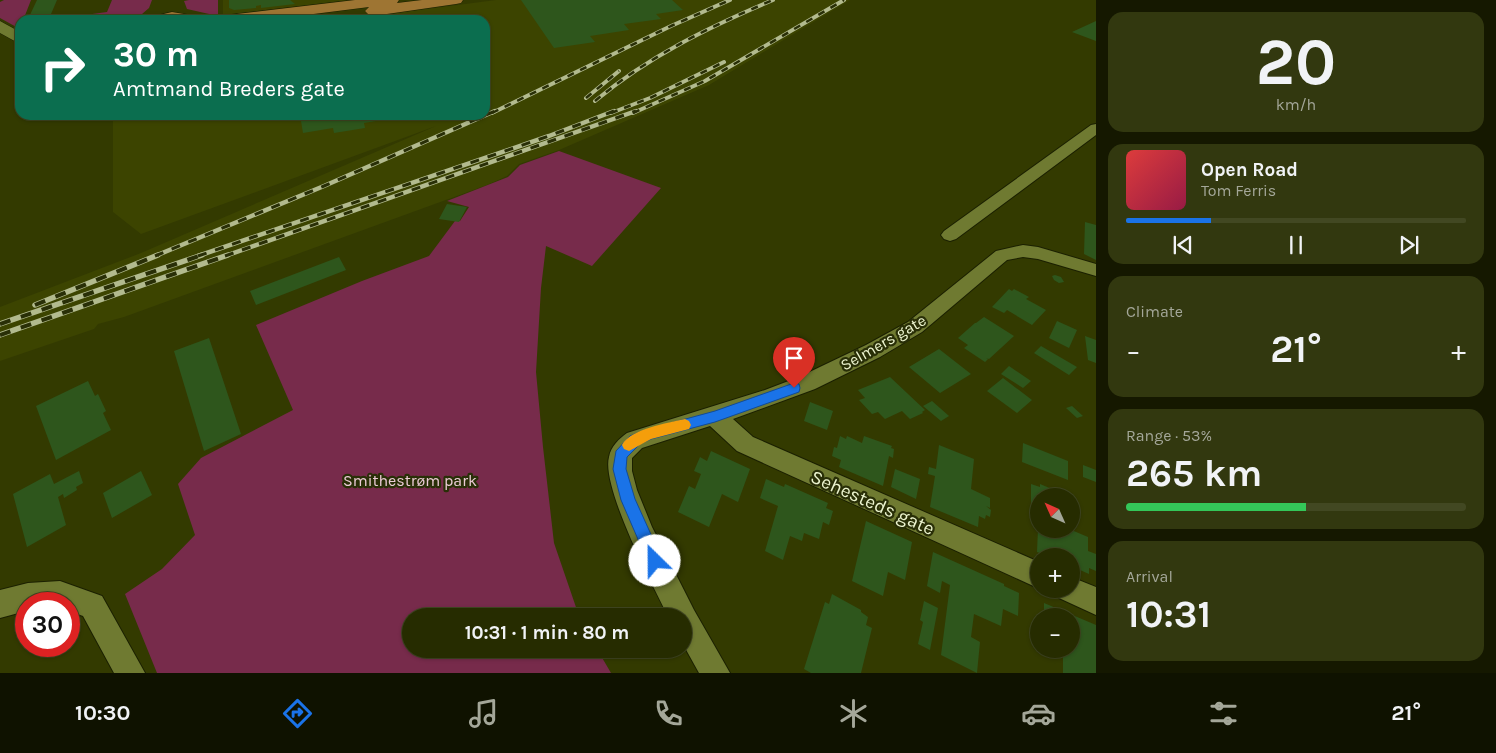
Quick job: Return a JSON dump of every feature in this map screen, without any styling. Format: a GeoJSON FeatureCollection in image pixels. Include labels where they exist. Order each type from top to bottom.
{"type":"FeatureCollection","features":[{"type":"Feature","properties":{"kind":"main road"},"geometry":{"type":"LineString","coordinates":[[269,15],[392,0]]}},
{"type":"Feature","properties":{"kind":"main road"},"geometry":{"type":"LineString","coordinates":[[342,15],[456,0]]}},
{"type":"Feature","properties":{"kind":"main road"},"geometry":{"type":"LineString","coordinates":[[151,15],[160,2]]}},
{"type":"Feature","properties":{"kind":"main road"},"geometry":{"type":"LineString","coordinates":[[177,4],[187,15]]}},
{"type":"Feature","properties":{"kind":"main road"},"geometry":{"type":"LineString","coordinates":[[0,26],[15,36]]}},
{"type":"Feature","properties":{"kind":"street"},"geometry":{"type":"LineString","coordinates":[[950,235],[1096,128]]}},
{"type":"Feature","properties":{"kind":"street","name":"Selmers gate"},"geometry":{"type":"LineString","coordinates":[[678,608],[628,500],[619,469],[620,455],[635,440],[715,416],[807,383],[873,351],[915,327],[1002,255],[1023,251],[1038,253],[1096,270]]}},
{"type":"Feature","properties":{"kind":"street","name":"Sehesteds gate"},"geometry":{"type":"LineString","coordinates":[[715,416],[745,444],[1030,572]]}},
{"type":"Feature","properties":{"kind":"street"},"geometry":{"type":"LineString","coordinates":[[0,604],[28,597],[60,594],[92,606],[130,673]]}},
{"type":"Feature","properties":{"kind":"street"},"geometry":{"type":"LineString","coordinates":[[1080,594],[1096,601]]}},
{"type":"Feature","properties":{"kind":"street"},"geometry":{"type":"LineString","coordinates":[[692,633],[715,673]]}},
{"type":"Feature","properties":{"kind":"shaded area"},"geometry":{"type":"Polygon","coordinates":[[[223,0],[349,0],[226,15],[223,14],[223,0]]]}},
{"type":"Feature","properties":{"kind":"shaded area"},"geometry":{"type":"Polygon","coordinates":[[[496,0],[850,0],[709,85],[559,150],[519,164],[507,176],[487,185],[124,317],[98,324],[94,329],[0,361],[0,307],[141,253],[436,126],[141,234],[113,212],[113,120],[490,120],[490,15],[381,15],[496,0]]]}},
{"type":"Feature","properties":{"kind":"green space"},"geometry":{"type":"Polygon","coordinates":[[[4,0],[31,0],[25,15],[15,15],[15,26],[0,18],[0,2],[4,0]]]}},
{"type":"Feature","properties":{"kind":"green space"},"geometry":{"type":"Polygon","coordinates":[[[112,0],[152,0],[149,8],[141,15],[85,15],[107,12],[112,0]]]}},
{"type":"Feature","properties":{"kind":"green space"},"geometry":{"type":"Polygon","coordinates":[[[218,0],[218,15],[187,9],[184,1],[218,0]]]}},
{"type":"Feature","properties":{"kind":"green space","name":"Smithestrøm park"},"geometry":{"type":"Polygon","coordinates":[[[559,151],[661,188],[592,266],[546,246],[541,288],[536,372],[554,543],[576,608],[402,608],[402,658],[602,658],[611,673],[157,673],[125,594],[162,569],[195,535],[178,484],[201,458],[293,410],[256,325],[362,281],[429,256],[455,221],[460,221],[469,207],[447,201],[508,177],[520,165],[559,151]]]}},
{"type":"Feature","properties":{"kind":"building"},"geometry":{"type":"Polygon","coordinates":[[[37,0],[57,0],[51,14],[30,15],[37,0]]]}},
{"type":"Feature","properties":{"kind":"building"},"geometry":{"type":"Polygon","coordinates":[[[229,0],[290,0],[295,4],[261,8],[261,5],[256,6],[256,8],[234,10],[229,8],[229,0]]]}},
{"type":"Feature","properties":{"kind":"building"},"geometry":{"type":"Polygon","coordinates":[[[521,0],[672,0],[683,10],[656,14],[661,19],[624,24],[629,30],[590,36],[595,42],[554,48],[521,0]]]}},
{"type":"Feature","properties":{"kind":"building"},"geometry":{"type":"Polygon","coordinates":[[[1096,21],[1096,41],[1072,32],[1096,21]]]}},
{"type":"Feature","properties":{"kind":"building"},"geometry":{"type":"Polygon","coordinates":[[[301,120],[382,120],[364,123],[365,128],[334,133],[333,128],[303,133],[301,120]]]}},
{"type":"Feature","properties":{"kind":"building"},"geometry":{"type":"Polygon","coordinates":[[[447,204],[467,207],[459,222],[439,219],[447,204]]]}},
{"type":"Feature","properties":{"kind":"building"},"geometry":{"type":"Polygon","coordinates":[[[1085,222],[1096,225],[1096,260],[1084,254],[1085,222]]]}},
{"type":"Feature","properties":{"kind":"building"},"geometry":{"type":"Polygon","coordinates":[[[339,257],[346,270],[256,305],[250,291],[339,257]]]}},
{"type":"Feature","properties":{"kind":"building"},"geometry":{"type":"Polygon","coordinates":[[[1052,276],[1061,277],[1064,282],[1059,283],[1054,280],[1052,276]]]}},
{"type":"Feature","properties":{"kind":"building"},"geometry":{"type":"Polygon","coordinates":[[[1009,289],[1012,291],[1014,289],[1029,297],[1026,299],[1046,310],[1032,325],[1007,310],[1004,313],[992,307],[1009,289]]]}},
{"type":"Feature","properties":{"kind":"building"},"geometry":{"type":"Polygon","coordinates":[[[984,317],[1014,336],[989,359],[986,358],[988,359],[985,362],[964,348],[968,345],[958,338],[984,317]]]}},
{"type":"Feature","properties":{"kind":"building"},"geometry":{"type":"Polygon","coordinates":[[[1057,321],[1077,330],[1069,348],[1049,338],[1057,321]]]}},
{"type":"Feature","properties":{"kind":"building"},"geometry":{"type":"Polygon","coordinates":[[[1085,336],[1096,340],[1096,363],[1088,360],[1085,336]]]}},
{"type":"Feature","properties":{"kind":"building"},"geometry":{"type":"Polygon","coordinates":[[[209,338],[241,434],[204,451],[174,351],[209,338]]]}},
{"type":"Feature","properties":{"kind":"building"},"geometry":{"type":"Polygon","coordinates":[[[1041,346],[1077,367],[1069,375],[1034,353],[1041,346]]]}},
{"type":"Feature","properties":{"kind":"building"},"geometry":{"type":"Polygon","coordinates":[[[939,349],[971,374],[940,393],[909,367],[939,349]]]}},
{"type":"Feature","properties":{"kind":"building"},"geometry":{"type":"Polygon","coordinates":[[[1009,366],[1031,381],[1023,388],[1001,374],[1009,366]]]}},
{"type":"Feature","properties":{"kind":"building"},"geometry":{"type":"Polygon","coordinates":[[[890,377],[925,410],[923,413],[910,419],[902,411],[885,419],[878,412],[872,414],[859,400],[865,398],[858,390],[890,377]]]}},
{"type":"Feature","properties":{"kind":"building"},"geometry":{"type":"Polygon","coordinates":[[[1003,378],[1032,400],[1017,413],[987,391],[1003,378]]]}},
{"type":"Feature","properties":{"kind":"building"},"geometry":{"type":"Polygon","coordinates":[[[88,381],[95,396],[98,394],[106,411],[103,413],[111,430],[56,460],[36,406],[88,381]]]}},
{"type":"Feature","properties":{"kind":"building"},"geometry":{"type":"Polygon","coordinates":[[[932,401],[949,416],[941,421],[923,406],[932,401]]]}},
{"type":"Feature","properties":{"kind":"building"},"geometry":{"type":"Polygon","coordinates":[[[810,402],[833,411],[827,430],[804,421],[810,402]]]}},
{"type":"Feature","properties":{"kind":"building"},"geometry":{"type":"Polygon","coordinates":[[[1072,406],[1083,416],[1077,418],[1066,408],[1072,406]]]}},
{"type":"Feature","properties":{"kind":"building"},"geometry":{"type":"Polygon","coordinates":[[[840,436],[846,439],[847,436],[862,443],[864,436],[892,446],[891,448],[894,449],[893,458],[889,456],[883,486],[839,467],[841,460],[832,456],[834,447],[837,448],[840,436]]]}},
{"type":"Feature","properties":{"kind":"building"},"geometry":{"type":"Polygon","coordinates":[[[1023,443],[1068,461],[1068,480],[1022,462],[1023,443]]]}},
{"type":"Feature","properties":{"kind":"building"},"geometry":{"type":"Polygon","coordinates":[[[939,445],[974,459],[971,489],[990,498],[990,508],[986,506],[991,510],[990,517],[986,515],[985,519],[979,516],[978,527],[930,507],[935,476],[928,474],[929,467],[936,469],[939,445]]]}},
{"type":"Feature","properties":{"kind":"building"},"geometry":{"type":"Polygon","coordinates":[[[711,451],[750,469],[738,502],[722,494],[709,527],[678,512],[689,486],[695,489],[701,474],[694,471],[700,457],[707,461],[711,451]]]}},
{"type":"Feature","properties":{"kind":"building"},"geometry":{"type":"Polygon","coordinates":[[[1083,465],[1096,470],[1096,482],[1083,477],[1083,465]]]}},
{"type":"Feature","properties":{"kind":"building"},"geometry":{"type":"Polygon","coordinates":[[[895,469],[920,479],[916,499],[891,487],[895,469]]]}},
{"type":"Feature","properties":{"kind":"building"},"geometry":{"type":"Polygon","coordinates":[[[79,471],[83,483],[76,487],[77,490],[64,498],[63,494],[58,497],[66,525],[27,547],[13,494],[50,474],[54,484],[79,471]]]}},
{"type":"Feature","properties":{"kind":"building"},"geometry":{"type":"Polygon","coordinates":[[[141,471],[152,495],[112,518],[103,493],[141,471]]]}},
{"type":"Feature","properties":{"kind":"building"},"geometry":{"type":"Polygon","coordinates":[[[766,479],[784,487],[785,484],[828,503],[826,508],[833,511],[829,525],[823,522],[819,539],[804,533],[802,541],[790,536],[783,560],[765,551],[778,506],[760,498],[766,479]]]}},
{"type":"Feature","properties":{"kind":"building"},"geometry":{"type":"Polygon","coordinates":[[[1031,484],[1040,487],[1040,484],[1050,488],[1031,488],[1031,484]]]}},
{"type":"Feature","properties":{"kind":"building"},"geometry":{"type":"Polygon","coordinates":[[[866,521],[912,542],[905,580],[888,572],[883,596],[852,581],[866,521]]]}},
{"type":"Feature","properties":{"kind":"building"},"geometry":{"type":"Polygon","coordinates":[[[1080,534],[1088,537],[1088,551],[1096,554],[1096,571],[1089,568],[1089,574],[1080,570],[1080,548],[1037,548],[1038,538],[1080,538],[1080,534]]]}},
{"type":"Feature","properties":{"kind":"building"},"geometry":{"type":"Polygon","coordinates":[[[933,552],[1004,584],[1004,586],[1019,593],[1018,616],[1003,609],[1001,626],[974,614],[971,637],[980,642],[977,673],[941,655],[950,585],[942,581],[940,593],[927,586],[933,552]]]}},
{"type":"Feature","properties":{"kind":"building"},"geometry":{"type":"Polygon","coordinates":[[[832,594],[861,610],[868,617],[866,625],[872,628],[861,673],[811,673],[804,669],[825,602],[829,604],[832,594]]]}},
{"type":"Feature","properties":{"kind":"building"},"geometry":{"type":"Polygon","coordinates":[[[924,601],[938,608],[930,650],[918,644],[923,622],[920,620],[924,601]]]}},
{"type":"Feature","properties":{"kind":"building"},"geometry":{"type":"Polygon","coordinates":[[[1044,603],[1056,608],[1044,608],[1044,603]]]}},
{"type":"Feature","properties":{"kind":"building"},"geometry":{"type":"Polygon","coordinates":[[[1080,618],[1096,625],[1096,673],[1063,673],[1063,658],[1080,658],[1080,618]]]}},
{"type":"Feature","properties":{"kind":"railway"},"geometry":{"type":"LineString","coordinates":[[492,113],[671,26],[730,0]]}},
{"type":"Feature","properties":{"kind":"railway"},"geometry":{"type":"LineString","coordinates":[[595,101],[658,56],[703,32],[773,0]]}},
{"type":"Feature","properties":{"kind":"railway"},"geometry":{"type":"LineString","coordinates":[[633,113],[705,81],[844,0]]}},
{"type":"Feature","properties":{"kind":"railway"},"geometry":{"type":"LineString","coordinates":[[611,113],[650,98],[724,62]]}},
{"type":"Feature","properties":{"kind":"railway"},"geometry":{"type":"LineString","coordinates":[[586,98],[619,71]]}},
{"type":"Feature","properties":{"kind":"railway"},"geometry":{"type":"LineString","coordinates":[[490,113],[495,111]]}},
{"type":"Feature","properties":{"kind":"railway"},"geometry":{"type":"LineString","coordinates":[[198,256],[549,136],[614,111]]}},
{"type":"Feature","properties":{"kind":"railway"},"geometry":{"type":"LineString","coordinates":[[225,256],[636,111]]}},
{"type":"Feature","properties":{"kind":"railway"},"geometry":{"type":"LineString","coordinates":[[155,256],[324,186],[474,120]]}},
{"type":"Feature","properties":{"kind":"railway"},"geometry":{"type":"LineString","coordinates":[[35,305],[158,255]]}},
{"type":"Feature","properties":{"kind":"railway"},"geometry":{"type":"LineString","coordinates":[[0,324],[202,255]]}},
{"type":"Feature","properties":{"kind":"railway"},"geometry":{"type":"LineString","coordinates":[[0,335],[228,255]]}},
{"type":"Feature","properties":{"kind":"slow traffic"},"geometry":{"type":"LineString","coordinates":[[629,445],[635,440],[650,434],[685,425]]}},
{"type":"Feature","properties":{"kind":"route"},"geometry":{"type":"LineString","coordinates":[[655,561],[628,500],[619,469],[620,455],[635,440],[650,434],[715,416],[794,388]]}}]}
